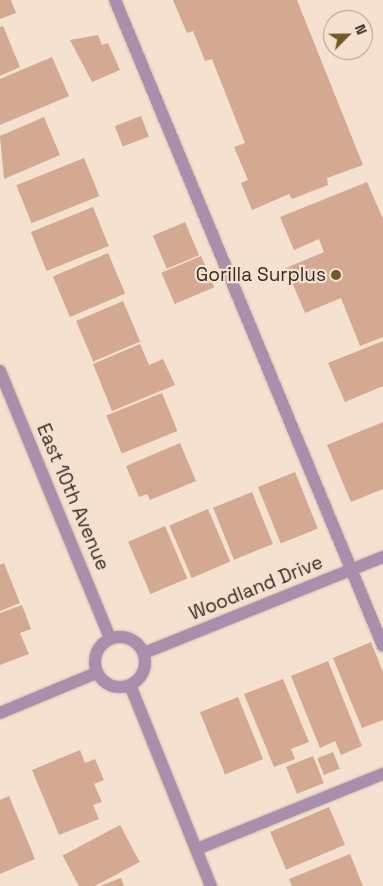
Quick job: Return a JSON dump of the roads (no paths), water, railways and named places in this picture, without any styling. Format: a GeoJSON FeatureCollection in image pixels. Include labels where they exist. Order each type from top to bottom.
{"type":"FeatureCollection","features":[{"type":"Feature","properties":{"kind":"street"},"geometry":{"type":"LineString","coordinates":[[115,0],[383,646]]}},
{"type":"Feature","properties":{"kind":"street","name":"East 10th Avenue"},"geometry":{"type":"LineString","coordinates":[[0,371],[110,638]]}},
{"type":"Feature","properties":{"kind":"street","name":"Woodland Drive"},"geometry":{"type":"LineString","coordinates":[[144,653],[383,557]]}},
{"type":"Feature","properties":{"kind":"street"},"geometry":{"type":"LineString","coordinates":[[110,638],[131,638],[144,653],[143,672],[130,685],[111,686],[96,673],[96,652],[110,638]]}},
{"type":"Feature","properties":{"kind":"street"},"geometry":{"type":"LineString","coordinates":[[0,713],[96,673]]}},
{"type":"Feature","properties":{"kind":"street"},"geometry":{"type":"LineString","coordinates":[[130,685],[211,886]]}},
{"type":"Feature","properties":{"kind":"street"},"geometry":{"type":"LineString","coordinates":[[196,849],[383,774]]}},
{"type":"Feature","properties":{"kind":"place","name":"Gorilla Surplus"},"geometry":{"type":"Point","coordinates":[336,275]}}]}
